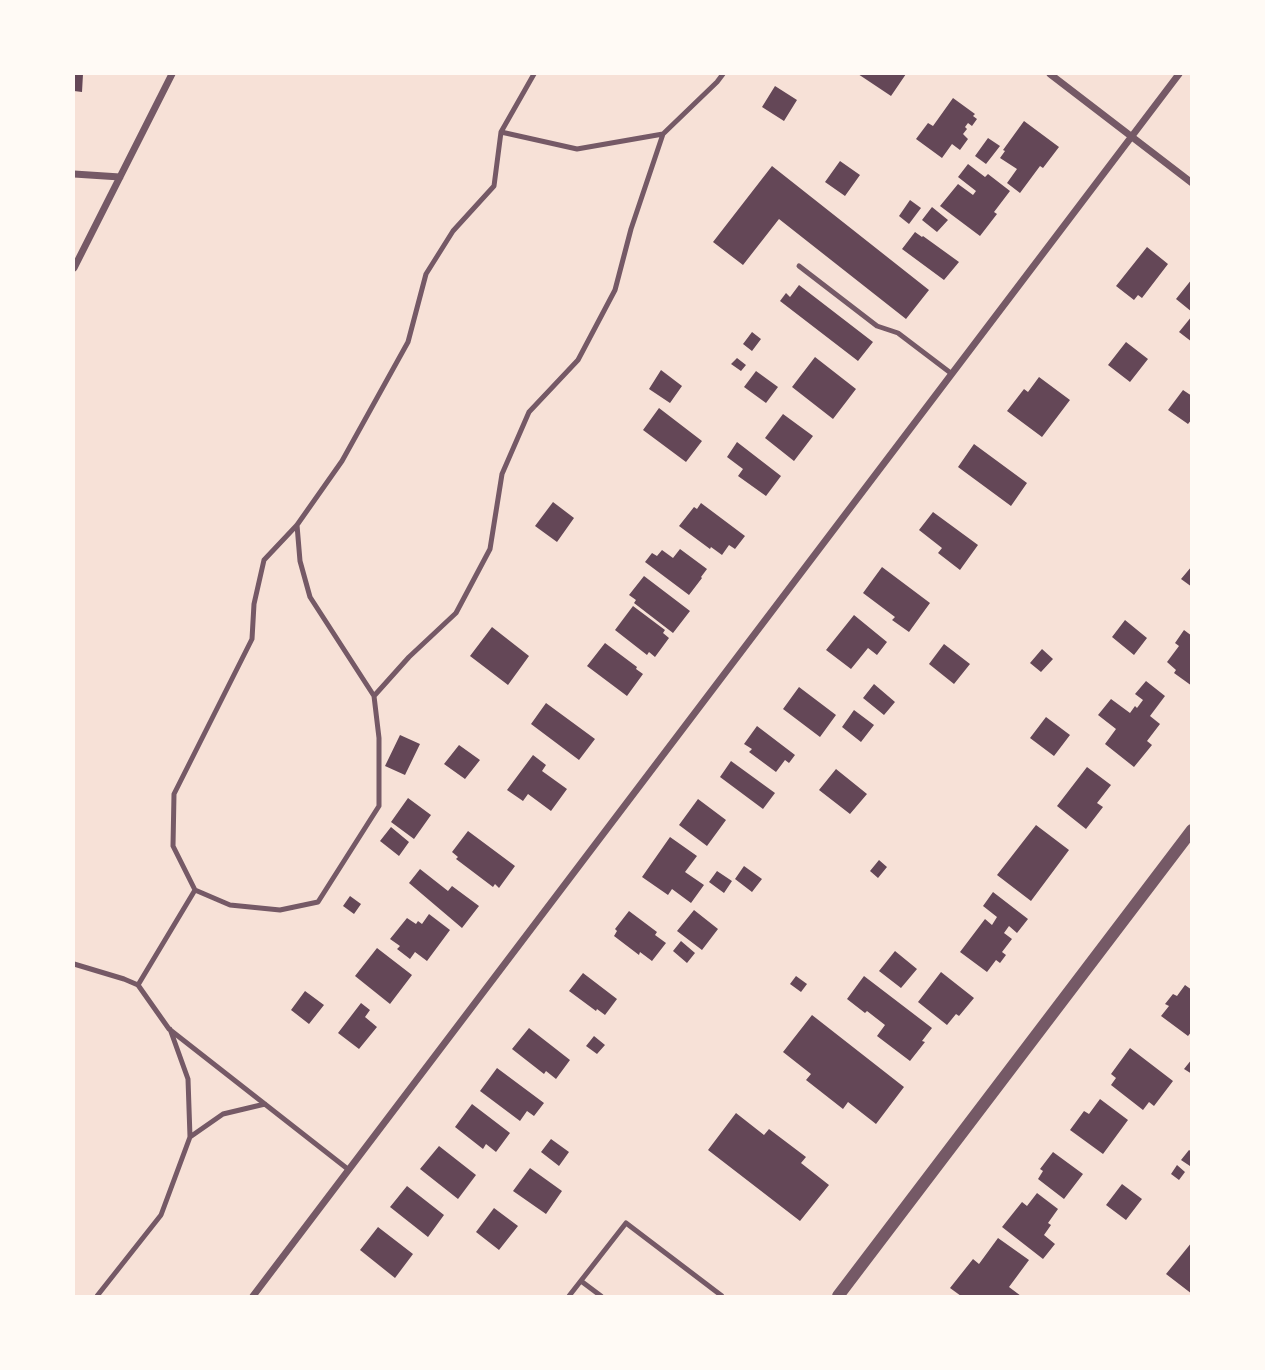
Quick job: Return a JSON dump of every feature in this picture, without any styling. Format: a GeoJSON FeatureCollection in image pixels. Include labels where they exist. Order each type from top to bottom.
{"type":"FeatureCollection","features":[{"type":"Feature","properties":{"kind":"street"},"geometry":{"type":"LineString","coordinates":[[74,268],[173,74]]}},
{"type":"Feature","properties":{"kind":"street"},"geometry":{"type":"LineString","coordinates":[[1050,74],[1192,183]]}},
{"type":"Feature","properties":{"kind":"street"},"geometry":{"type":"LineString","coordinates":[[253,1297],[1179,74]]}},
{"type":"Feature","properties":{"kind":"street"},"geometry":{"type":"LineString","coordinates":[[74,174],[120,177]]}},
{"type":"Feature","properties":{"kind":"street"},"geometry":{"type":"LineString","coordinates":[[838,1297],[1192,830]]}},
{"type":"Feature","properties":{"kind":"lane"},"geometry":{"type":"LineString","coordinates":[[297,525],[300,561],[310,597],[374,696],[379,738],[379,806],[318,902],[280,910],[230,905],[194,890],[173,846],[174,794],[252,639],[254,604],[264,560],[297,525],[342,461],[408,342],[426,274],[453,230],[494,186],[501,132],[534,74]]}},
{"type":"Feature","properties":{"kind":"lane"},"geometry":{"type":"LineString","coordinates":[[374,696],[409,657],[456,613],[490,549],[502,474],[529,412],[578,360],[615,290],[631,229],[663,134],[723,74]]}},
{"type":"Feature","properties":{"kind":"lane"},"geometry":{"type":"LineString","coordinates":[[501,132],[577,149],[663,134]]}},
{"type":"Feature","properties":{"kind":"lane"},"geometry":{"type":"LineString","coordinates":[[799,266],[877,326],[898,332],[951,374]]}},
{"type":"Feature","properties":{"kind":"lane"},"geometry":{"type":"LineString","coordinates":[[138,985],[194,890]]}},
{"type":"Feature","properties":{"kind":"lane"},"geometry":{"type":"LineString","coordinates":[[74,964],[138,985],[169,1029],[187,1079],[190,1138],[161,1215],[97,1297]]}},
{"type":"Feature","properties":{"kind":"lane"},"geometry":{"type":"LineString","coordinates":[[169,1029],[349,1170]]}},
{"type":"Feature","properties":{"kind":"lane"},"geometry":{"type":"LineString","coordinates":[[190,1138],[223,1114],[265,1104]]}},
{"type":"Feature","properties":{"kind":"lane"},"geometry":{"type":"LineString","coordinates":[[569,1297],[626,1223],[722,1297]]}},
{"type":"Feature","properties":{"kind":"lane"},"geometry":{"type":"LineString","coordinates":[[581,1281],[601,1297]]}},
{"type":"Feature","properties":{"kind":"building"},"geometry":{"type":"Polygon","coordinates":[[[74,74],[83,74],[82,92],[74,91],[74,74]]]}},
{"type":"Feature","properties":{"kind":"building"},"geometry":{"type":"Polygon","coordinates":[[[858,74],[906,74],[891,96],[858,74]]]}},
{"type":"Feature","properties":{"kind":"building"},"geometry":{"type":"Polygon","coordinates":[[[775,86],[797,100],[784,121],[762,107],[775,86]]]}},
{"type":"Feature","properties":{"kind":"building"},"geometry":{"type":"Polygon","coordinates":[[[953,98],[975,114],[973,116],[977,119],[972,126],[968,123],[965,127],[967,129],[963,134],[968,139],[960,150],[952,144],[942,158],[916,139],[928,123],[933,126],[953,98]]]}},
{"type":"Feature","properties":{"kind":"building"},"geometry":{"type":"Polygon","coordinates":[[[1024,121],[1059,147],[1043,168],[1040,166],[1020,193],[1007,183],[1017,169],[1000,158],[1024,121]]]}},
{"type":"Feature","properties":{"kind":"building"},"geometry":{"type":"Polygon","coordinates":[[[988,138],[1000,146],[986,164],[975,156],[988,138]]]}},
{"type":"Feature","properties":{"kind":"building"},"geometry":{"type":"Polygon","coordinates":[[[840,161],[860,175],[845,196],[825,182],[840,161]]]}},
{"type":"Feature","properties":{"kind":"building"},"geometry":{"type":"Polygon","coordinates":[[[968,164],[985,177],[988,174],[1010,191],[980,236],[940,206],[958,184],[973,195],[976,191],[958,177],[968,164]]]}},
{"type":"Feature","properties":{"kind":"building"},"geometry":{"type":"Polygon","coordinates":[[[772,166],[929,290],[906,319],[779,219],[743,265],[713,242],[772,166]]]}},
{"type":"Feature","properties":{"kind":"building"},"geometry":{"type":"Polygon","coordinates":[[[910,200],[921,208],[909,224],[899,216],[910,200]]]}},
{"type":"Feature","properties":{"kind":"building"},"geometry":{"type":"Polygon","coordinates":[[[932,207],[948,220],[937,232],[922,220],[932,207]]]}},
{"type":"Feature","properties":{"kind":"building"},"geometry":{"type":"Polygon","coordinates":[[[915,232],[959,262],[944,280],[902,249],[915,232]]]}},
{"type":"Feature","properties":{"kind":"building"},"geometry":{"type":"Polygon","coordinates":[[[1147,247],[1168,264],[1142,298],[1138,295],[1134,300],[1116,286],[1147,247]]]}},
{"type":"Feature","properties":{"kind":"building"},"geometry":{"type":"Polygon","coordinates":[[[1192,279],[1192,312],[1176,299],[1192,279]]]}},
{"type":"Feature","properties":{"kind":"building"},"geometry":{"type":"Polygon","coordinates":[[[799,285],[873,342],[858,361],[780,301],[786,293],[790,297],[799,285]]]}},
{"type":"Feature","properties":{"kind":"building"},"geometry":{"type":"Polygon","coordinates":[[[1192,316],[1192,342],[1179,332],[1192,316]]]}},
{"type":"Feature","properties":{"kind":"building"},"geometry":{"type":"Polygon","coordinates":[[[752,332],[761,339],[752,351],[743,344],[752,332]]]}},
{"type":"Feature","properties":{"kind":"building"},"geometry":{"type":"Polygon","coordinates":[[[1126,342],[1148,359],[1130,382],[1108,365],[1126,342]]]}},
{"type":"Feature","properties":{"kind":"building"},"geometry":{"type":"Polygon","coordinates":[[[815,357],[856,389],[833,419],[792,387],[815,357]]]}},
{"type":"Feature","properties":{"kind":"building"},"geometry":{"type":"Polygon","coordinates":[[[737,358],[746,365],[741,371],[731,364],[737,358]]]}},
{"type":"Feature","properties":{"kind":"building"},"geometry":{"type":"Polygon","coordinates":[[[661,370],[682,386],[670,403],[649,389],[661,370]]]}},
{"type":"Feature","properties":{"kind":"building"},"geometry":{"type":"Polygon","coordinates":[[[756,371],[778,387],[766,403],[744,387],[756,371]]]}},
{"type":"Feature","properties":{"kind":"building"},"geometry":{"type":"Polygon","coordinates":[[[1039,377],[1070,400],[1042,437],[1007,411],[1024,389],[1028,392],[1039,377]]]}},
{"type":"Feature","properties":{"kind":"building"},"geometry":{"type":"Polygon","coordinates":[[[1183,390],[1192,396],[1192,419],[1188,424],[1168,410],[1183,390]]]}},
{"type":"Feature","properties":{"kind":"building"},"geometry":{"type":"Polygon","coordinates":[[[659,408],[702,441],[686,462],[643,430],[659,408]]]}},
{"type":"Feature","properties":{"kind":"building"},"geometry":{"type":"Polygon","coordinates":[[[783,414],[813,436],[794,461],[765,438],[783,414]]]}},
{"type":"Feature","properties":{"kind":"building"},"geometry":{"type":"Polygon","coordinates":[[[737,442],[781,476],[766,496],[738,476],[743,469],[727,457],[737,442]]]}},
{"type":"Feature","properties":{"kind":"building"},"geometry":{"type":"Polygon","coordinates":[[[974,444],[1027,483],[1011,506],[958,467],[974,444]]]}},
{"type":"Feature","properties":{"kind":"building"},"geometry":{"type":"Polygon","coordinates":[[[553,502],[574,518],[557,542],[535,526],[553,502]]]}},
{"type":"Feature","properties":{"kind":"building"},"geometry":{"type":"Polygon","coordinates":[[[701,503],[745,536],[735,549],[729,545],[722,555],[679,526],[694,507],[697,509],[701,503]]]}},
{"type":"Feature","properties":{"kind":"building"},"geometry":{"type":"Polygon","coordinates":[[[933,512],[978,545],[960,570],[938,553],[942,548],[919,530],[933,512]]]}},
{"type":"Feature","properties":{"kind":"building"},"geometry":{"type":"Polygon","coordinates":[[[680,549],[707,569],[689,595],[645,562],[652,553],[657,556],[662,550],[673,558],[680,549]]]}},
{"type":"Feature","properties":{"kind":"building"},"geometry":{"type":"Polygon","coordinates":[[[1192,566],[1192,587],[1181,579],[1192,566]]]}},
{"type":"Feature","properties":{"kind":"building"},"geometry":{"type":"Polygon","coordinates":[[[882,567],[930,603],[909,632],[892,620],[895,617],[863,593],[882,567]]]}},
{"type":"Feature","properties":{"kind":"building"},"geometry":{"type":"Polygon","coordinates":[[[644,576],[690,611],[673,633],[634,603],[636,600],[629,595],[644,576]]]}},
{"type":"Feature","properties":{"kind":"building"},"geometry":{"type":"Polygon","coordinates":[[[633,606],[665,630],[663,633],[669,638],[655,657],[649,652],[647,655],[615,630],[633,606]]]}},
{"type":"Feature","properties":{"kind":"building"},"geometry":{"type":"Polygon","coordinates":[[[854,615],[887,642],[877,655],[868,648],[851,669],[826,650],[854,615]]]}},
{"type":"Feature","properties":{"kind":"building"},"geometry":{"type":"Polygon","coordinates":[[[1125,620],[1147,638],[1134,655],[1112,637],[1125,620]]]}},
{"type":"Feature","properties":{"kind":"building"},"geometry":{"type":"Polygon","coordinates":[[[492,627],[529,656],[508,685],[470,656],[492,627]]]}},
{"type":"Feature","properties":{"kind":"building"},"geometry":{"type":"Polygon","coordinates":[[[1184,630],[1192,636],[1192,686],[1174,673],[1176,670],[1167,662],[1179,646],[1175,643],[1184,630]]]}},
{"type":"Feature","properties":{"kind":"building"},"geometry":{"type":"Polygon","coordinates":[[[605,643],[643,674],[627,696],[587,666],[605,643]]]}},
{"type":"Feature","properties":{"kind":"building"},"geometry":{"type":"Polygon","coordinates":[[[944,644],[970,664],[954,684],[929,664],[944,644]]]}},
{"type":"Feature","properties":{"kind":"building"},"geometry":{"type":"Polygon","coordinates":[[[1042,649],[1053,659],[1041,672],[1030,663],[1042,649]]]}},
{"type":"Feature","properties":{"kind":"building"},"geometry":{"type":"Polygon","coordinates":[[[1146,681],[1165,696],[1150,716],[1160,724],[1147,741],[1152,745],[1134,767],[1105,744],[1116,729],[1098,715],[1111,699],[1130,713],[1143,700],[1135,694],[1146,681]]]}},
{"type":"Feature","properties":{"kind":"building"},"geometry":{"type":"Polygon","coordinates":[[[874,684],[895,702],[884,715],[863,698],[874,684]]]}},
{"type":"Feature","properties":{"kind":"building"},"geometry":{"type":"Polygon","coordinates":[[[799,687],[836,715],[820,737],[783,709],[799,687]]]}},
{"type":"Feature","properties":{"kind":"building"},"geometry":{"type":"Polygon","coordinates":[[[546,703],[595,739],[579,760],[531,724],[546,703]]]}},
{"type":"Feature","properties":{"kind":"building"},"geometry":{"type":"Polygon","coordinates":[[[854,710],[874,725],[861,742],[842,727],[854,710]]]}},
{"type":"Feature","properties":{"kind":"building"},"geometry":{"type":"Polygon","coordinates":[[[1046,717],[1070,735],[1054,756],[1030,738],[1046,717]]]}},
{"type":"Feature","properties":{"kind":"building"},"geometry":{"type":"Polygon","coordinates":[[[757,726],[795,755],[789,763],[785,760],[776,772],[749,752],[752,749],[744,744],[757,726]]]}},
{"type":"Feature","properties":{"kind":"building"},"geometry":{"type":"Polygon","coordinates":[[[400,735],[420,744],[405,775],[385,766],[400,735]]]}},
{"type":"Feature","properties":{"kind":"building"},"geometry":{"type":"Polygon","coordinates":[[[459,745],[480,760],[465,779],[444,764],[459,745]]]}},
{"type":"Feature","properties":{"kind":"building"},"geometry":{"type":"Polygon","coordinates":[[[533,755],[546,765],[542,771],[567,789],[551,811],[528,794],[523,801],[507,790],[533,755]]]}},
{"type":"Feature","properties":{"kind":"building"},"geometry":{"type":"Polygon","coordinates":[[[731,761],[775,793],[763,809],[720,777],[731,761]]]}},
{"type":"Feature","properties":{"kind":"building"},"geometry":{"type":"Polygon","coordinates":[[[1087,767],[1111,785],[1097,803],[1103,807],[1086,829],[1057,806],[1087,767]]]}},
{"type":"Feature","properties":{"kind":"building"},"geometry":{"type":"Polygon","coordinates":[[[836,769],[867,794],[850,814],[819,790],[836,769]]]}},
{"type":"Feature","properties":{"kind":"building"},"geometry":{"type":"Polygon","coordinates":[[[408,798],[431,815],[414,839],[391,822],[408,798]]]}},
{"type":"Feature","properties":{"kind":"building"},"geometry":{"type":"Polygon","coordinates":[[[698,799],[726,820],[707,846],[679,825],[698,799]]]}},
{"type":"Feature","properties":{"kind":"building"},"geometry":{"type":"Polygon","coordinates":[[[1036,825],[1069,850],[1031,901],[997,875],[1036,825]]]}},
{"type":"Feature","properties":{"kind":"building"},"geometry":{"type":"Polygon","coordinates":[[[391,827],[409,842],[399,856],[380,841],[391,827]]]}},
{"type":"Feature","properties":{"kind":"building"},"geometry":{"type":"Polygon","coordinates":[[[468,831],[515,866],[499,888],[495,884],[493,887],[456,859],[458,857],[452,852],[468,831]]]}},
{"type":"Feature","properties":{"kind":"building"},"geometry":{"type":"Polygon","coordinates":[[[670,837],[697,856],[685,872],[704,885],[691,903],[672,889],[668,895],[642,877],[670,837]]]}},
{"type":"Feature","properties":{"kind":"building"},"geometry":{"type":"Polygon","coordinates":[[[879,860],[887,867],[878,878],[870,871],[879,860]]]}},
{"type":"Feature","properties":{"kind":"building"},"geometry":{"type":"Polygon","coordinates":[[[744,866],[762,879],[752,892],[735,879],[744,866]]]}},
{"type":"Feature","properties":{"kind":"building"},"geometry":{"type":"Polygon","coordinates":[[[420,869],[448,891],[452,886],[479,906],[462,928],[409,883],[420,869]]]}},
{"type":"Feature","properties":{"kind":"building"},"geometry":{"type":"Polygon","coordinates":[[[717,871],[732,881],[724,893],[709,882],[717,871]]]}},
{"type":"Feature","properties":{"kind":"building"},"geometry":{"type":"Polygon","coordinates":[[[993,892],[1028,919],[1017,933],[1009,926],[1004,933],[1012,939],[1002,952],[1006,955],[1000,963],[996,960],[987,972],[960,952],[985,919],[992,925],[997,917],[983,906],[993,892]]]}},
{"type":"Feature","properties":{"kind":"building"},"geometry":{"type":"Polygon","coordinates":[[[350,896],[361,904],[354,914],[343,906],[350,896]]]}},
{"type":"Feature","properties":{"kind":"building"},"geometry":{"type":"Polygon","coordinates":[[[694,910],[718,929],[702,950],[677,931],[694,910]]]}},
{"type":"Feature","properties":{"kind":"building"},"geometry":{"type":"Polygon","coordinates":[[[629,911],[657,932],[655,935],[666,943],[652,961],[640,952],[639,955],[614,936],[617,931],[615,929],[629,911]]]}},
{"type":"Feature","properties":{"kind":"building"},"geometry":{"type":"Polygon","coordinates":[[[429,914],[450,930],[427,961],[415,952],[410,959],[397,949],[400,946],[390,939],[407,918],[416,924],[418,921],[422,924],[429,914]]]}},
{"type":"Feature","properties":{"kind":"building"},"geometry":{"type":"Polygon","coordinates":[[[681,941],[695,953],[687,963],[673,951],[681,941]]]}},
{"type":"Feature","properties":{"kind":"building"},"geometry":{"type":"Polygon","coordinates":[[[377,948],[412,975],[390,1004],[355,976],[377,948]]]}},
{"type":"Feature","properties":{"kind":"building"},"geometry":{"type":"Polygon","coordinates":[[[895,951],[917,969],[901,988],[879,971],[895,951]]]}},
{"type":"Feature","properties":{"kind":"building"},"geometry":{"type":"Polygon","coordinates":[[[941,972],[974,998],[959,1016],[956,1014],[947,1025],[918,1002],[941,972]]]}},
{"type":"Feature","properties":{"kind":"building"},"geometry":{"type":"Polygon","coordinates":[[[583,973],[617,999],[605,1015],[569,991],[583,973]]]}},
{"type":"Feature","properties":{"kind":"building"},"geometry":{"type":"Polygon","coordinates":[[[796,976],[807,984],[801,992],[790,984],[796,976]]]}},
{"type":"Feature","properties":{"kind":"building"},"geometry":{"type":"Polygon","coordinates":[[[864,976],[932,1028],[910,1061],[877,1036],[885,1025],[847,999],[864,976]]]}},
{"type":"Feature","properties":{"kind":"building"},"geometry":{"type":"Polygon","coordinates":[[[1185,985],[1192,990],[1192,1031],[1188,1036],[1161,1016],[1169,1006],[1165,1004],[1173,994],[1177,996],[1185,985]]]}},
{"type":"Feature","properties":{"kind":"building"},"geometry":{"type":"Polygon","coordinates":[[[305,991],[324,1005],[309,1024],[291,1010],[305,991]]]}},
{"type":"Feature","properties":{"kind":"building"},"geometry":{"type":"Polygon","coordinates":[[[361,1003],[370,1010],[365,1017],[377,1027],[359,1049],[338,1033],[361,1003]]]}},
{"type":"Feature","properties":{"kind":"building"},"geometry":{"type":"Polygon","coordinates":[[[812,1015],[904,1087],[876,1124],[848,1102],[843,1109],[806,1080],[811,1074],[783,1052],[812,1015]]]}},
{"type":"Feature","properties":{"kind":"building"},"geometry":{"type":"Polygon","coordinates":[[[529,1028],[570,1060],[556,1079],[546,1071],[544,1074],[512,1049],[529,1028]]]}},
{"type":"Feature","properties":{"kind":"building"},"geometry":{"type":"Polygon","coordinates":[[[594,1036],[605,1045],[597,1054],[586,1046],[594,1036]]]}},
{"type":"Feature","properties":{"kind":"building"},"geometry":{"type":"Polygon","coordinates":[[[1130,1048],[1173,1081],[1154,1106],[1149,1102],[1143,1110],[1111,1085],[1116,1078],[1111,1074],[1130,1048]]]}},
{"type":"Feature","properties":{"kind":"building"},"geometry":{"type":"Polygon","coordinates":[[[1192,1059],[1192,1074],[1184,1069],[1192,1059]]]}},
{"type":"Feature","properties":{"kind":"building"},"geometry":{"type":"Polygon","coordinates":[[[497,1068],[544,1103],[534,1116],[527,1111],[520,1121],[480,1091],[497,1068]]]}},
{"type":"Feature","properties":{"kind":"building"},"geometry":{"type":"Polygon","coordinates":[[[1100,1099],[1128,1120],[1103,1154],[1070,1130],[1084,1111],[1089,1114],[1100,1099]]]}},
{"type":"Feature","properties":{"kind":"building"},"geometry":{"type":"Polygon","coordinates":[[[472,1104],[510,1133],[496,1152],[486,1144],[483,1149],[455,1127],[472,1104]]]}},
{"type":"Feature","properties":{"kind":"building"},"geometry":{"type":"Polygon","coordinates":[[[736,1113],[764,1135],[769,1129],[806,1157],[801,1163],[829,1185],[800,1221],[708,1150],[736,1113]]]}},
{"type":"Feature","properties":{"kind":"building"},"geometry":{"type":"Polygon","coordinates":[[[551,1139],[569,1152],[559,1166],[541,1152],[551,1139]]]}},
{"type":"Feature","properties":{"kind":"building"},"geometry":{"type":"Polygon","coordinates":[[[439,1146],[476,1175],[458,1199],[420,1169],[439,1146]]]}},
{"type":"Feature","properties":{"kind":"building"},"geometry":{"type":"Polygon","coordinates":[[[1189,1150],[1192,1152],[1190,1166],[1181,1160],[1189,1150]]]}},
{"type":"Feature","properties":{"kind":"building"},"geometry":{"type":"Polygon","coordinates":[[[1053,1152],[1083,1174],[1064,1199],[1038,1179],[1043,1171],[1040,1169],[1053,1152]]]}},
{"type":"Feature","properties":{"kind":"building"},"geometry":{"type":"Polygon","coordinates":[[[1177,1165],[1185,1172],[1179,1180],[1171,1174],[1177,1165]]]}},
{"type":"Feature","properties":{"kind":"building"},"geometry":{"type":"Polygon","coordinates":[[[530,1168],[562,1191],[546,1214],[513,1191],[530,1168]]]}},
{"type":"Feature","properties":{"kind":"building"},"geometry":{"type":"Polygon","coordinates":[[[1122,1184],[1142,1199],[1126,1220],[1106,1205],[1122,1184]]]}},
{"type":"Feature","properties":{"kind":"building"},"geometry":{"type":"Polygon","coordinates":[[[407,1186],[444,1215],[428,1237],[390,1207],[407,1186]]]}},
{"type":"Feature","properties":{"kind":"building"},"geometry":{"type":"Polygon","coordinates":[[[1037,1193],[1058,1209],[1048,1223],[1051,1225],[1044,1235],[1055,1244],[1043,1259],[1002,1227],[1022,1202],[1027,1206],[1037,1193]]]}},
{"type":"Feature","properties":{"kind":"building"},"geometry":{"type":"Polygon","coordinates":[[[494,1208],[518,1226],[499,1250],[476,1232],[494,1208]]]}},
{"type":"Feature","properties":{"kind":"building"},"geometry":{"type":"Polygon","coordinates":[[[378,1227],[413,1254],[395,1278],[360,1250],[378,1227]]]}},
{"type":"Feature","properties":{"kind":"building"},"geometry":{"type":"Polygon","coordinates":[[[998,1238],[1029,1260],[1009,1287],[1021,1296],[961,1296],[950,1288],[973,1259],[979,1264],[998,1238]]]}},
{"type":"Feature","properties":{"kind":"building"},"geometry":{"type":"Polygon","coordinates":[[[1192,1242],[1192,1294],[1166,1274],[1192,1242]]]}}]}
